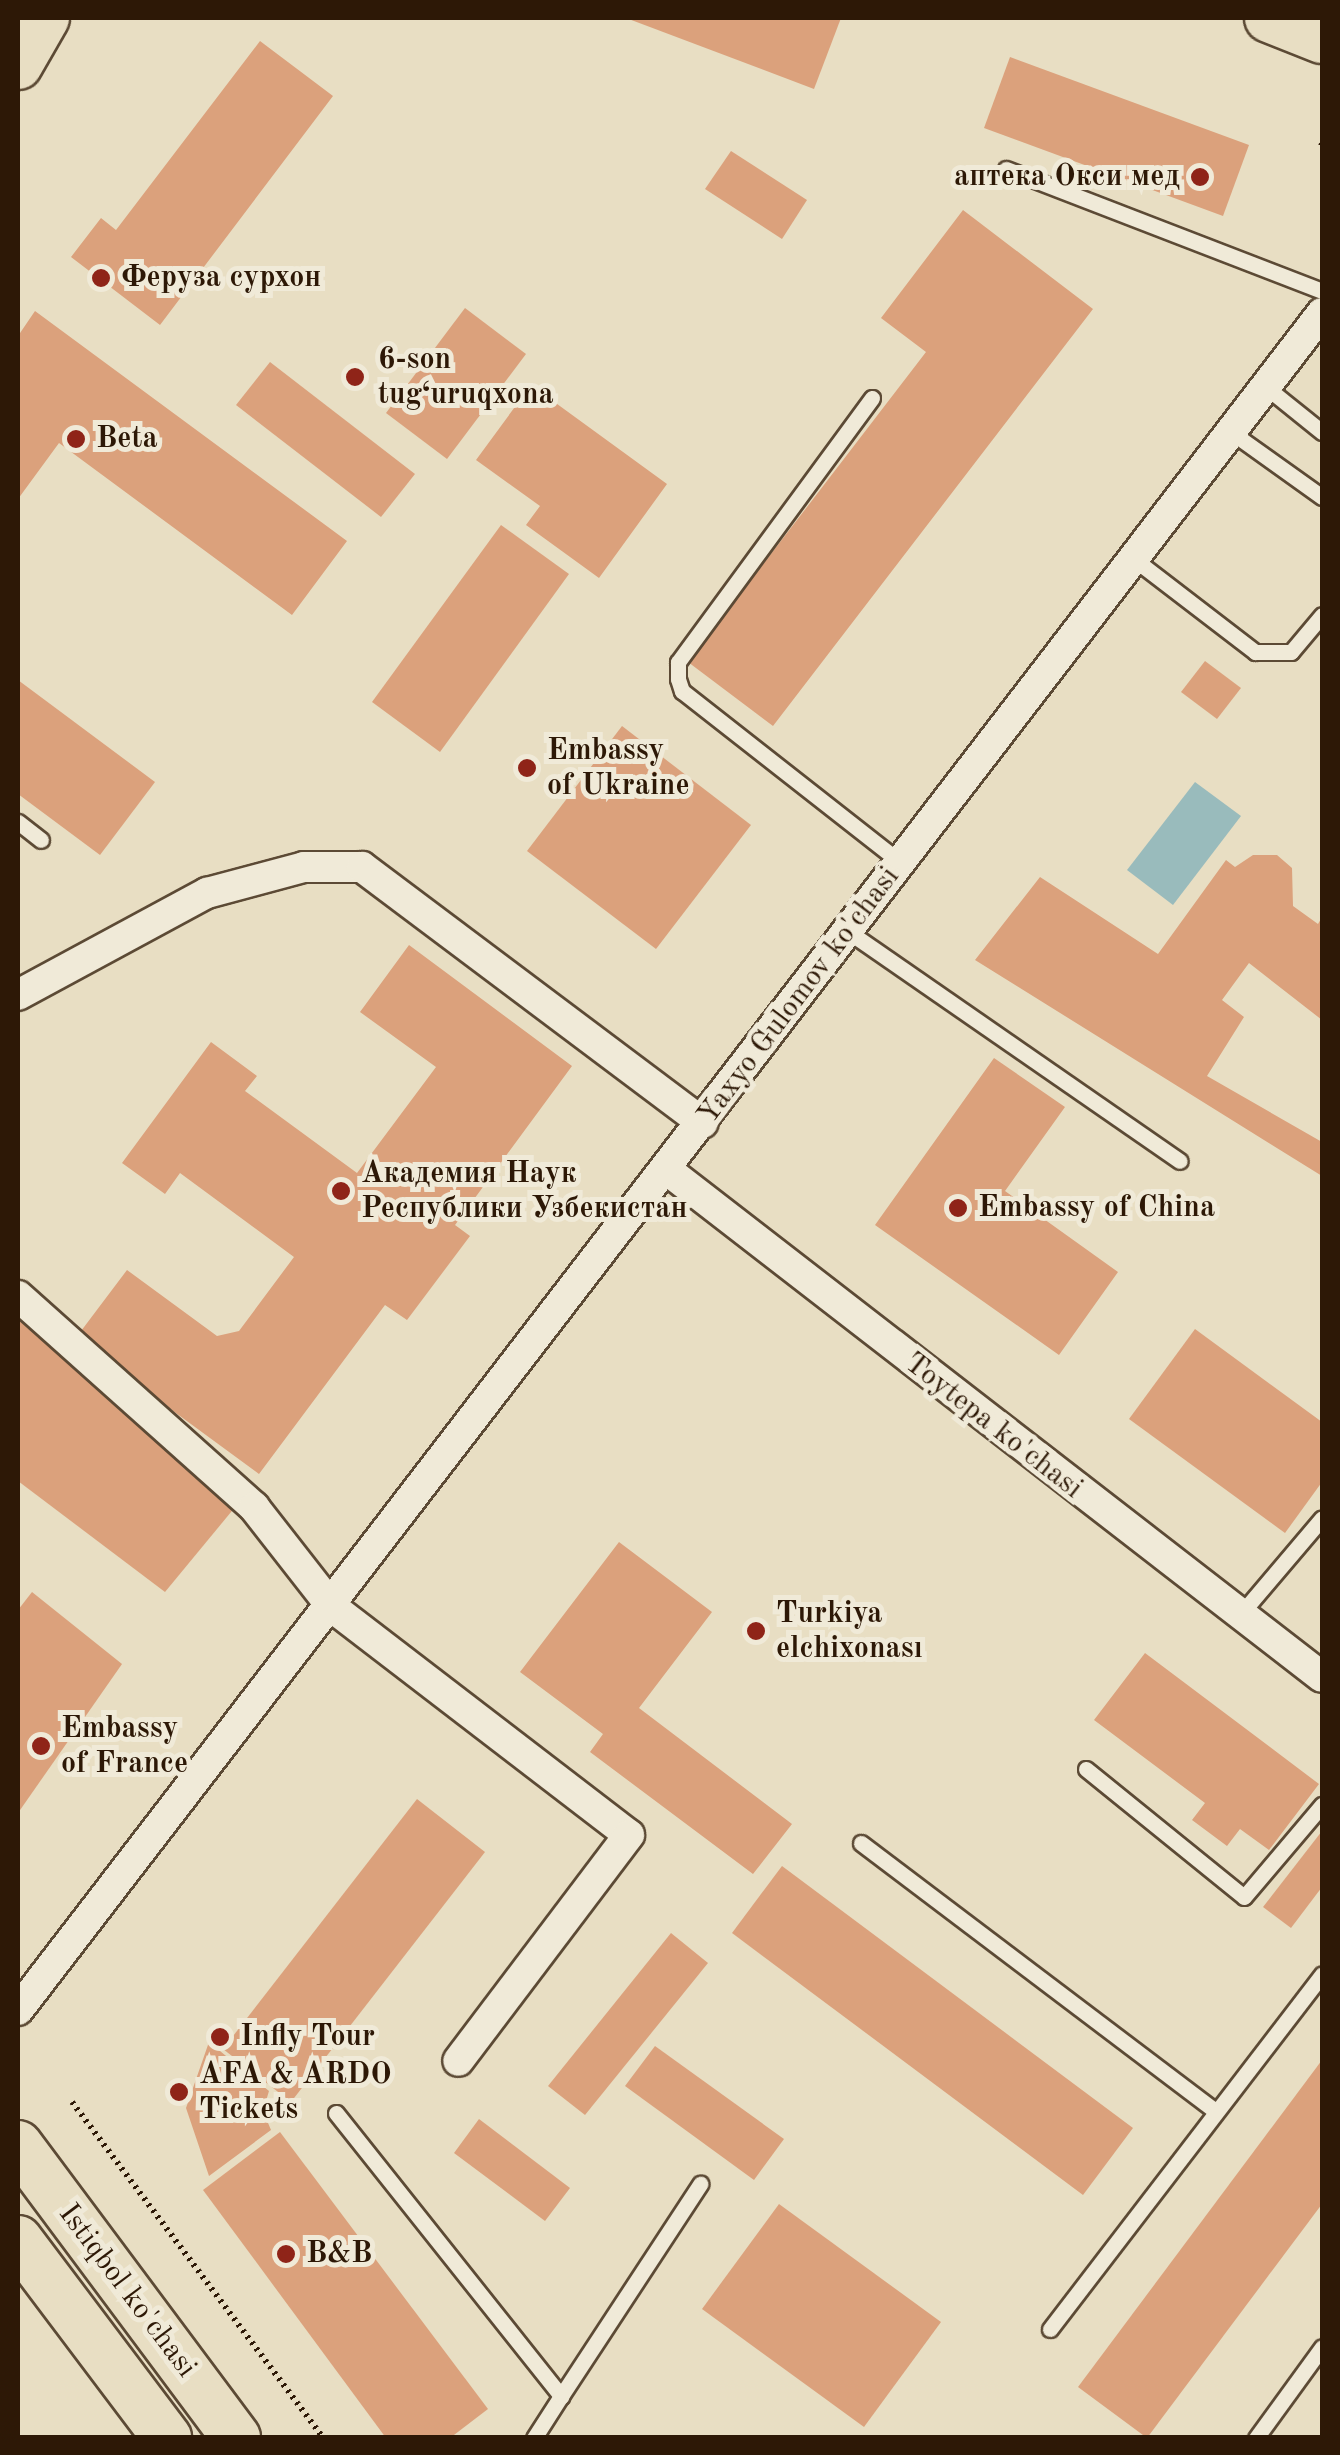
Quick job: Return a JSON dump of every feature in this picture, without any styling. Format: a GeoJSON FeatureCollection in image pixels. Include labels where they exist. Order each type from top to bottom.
{"type":"FeatureCollection","features":[{"type":"Feature","properties":{"kind":"main road"},"geometry":{"type":"LineString","coordinates":[[18,65],[45,18]]}},
{"type":"Feature","properties":{"kind":"main road"},"geometry":{"type":"LineString","coordinates":[[1269,18],[1322,38]]}},
{"type":"Feature","properties":{"kind":"main road","name":"Istiqbol ko'chasi"},"geometry":{"type":"LineString","coordinates":[[18,2146],[236,2438]]}},
{"type":"Feature","properties":{"kind":"main road","name":"Istiqbol ko'chasi"},"geometry":{"type":"LineString","coordinates":[[18,2240],[167,2438]]}},
{"type":"Feature","properties":{"kind":"street","name":"Yaxyo Gulomov ko'chasi"},"geometry":{"type":"LineString","coordinates":[[18,2010],[332,1607],[1322,313]]}},
{"type":"Feature","properties":{"kind":"street"},"geometry":{"type":"LineString","coordinates":[[18,995],[206,893],[304,867],[362,867],[703,1123]]}},
{"type":"Feature","properties":{"kind":"street","name":"Toytepa ko'chasi"},"geometry":{"type":"LineString","coordinates":[[667,1170],[1322,1677]]}},
{"type":"Feature","properties":{"kind":"street"},"geometry":{"type":"LineString","coordinates":[[18,1296],[254,1508],[332,1607],[629,1834],[458,2061]]}},
{"type":"Feature","properties":{"kind":"lane"},"geometry":{"type":"LineString","coordinates":[[1006,168],[1322,291]]}},
{"type":"Feature","properties":{"kind":"lane"},"geometry":{"type":"LineString","coordinates":[[1266,387],[1322,432]]}},
{"type":"Feature","properties":{"kind":"lane"},"geometry":{"type":"LineString","coordinates":[[872,398],[678,662],[678,679],[682,691],[900,862]]}},
{"type":"Feature","properties":{"kind":"lane"},"geometry":{"type":"LineString","coordinates":[[1231,432],[1322,497]]}},
{"type":"Feature","properties":{"kind":"lane"},"geometry":{"type":"LineString","coordinates":[[1134,559],[1255,652],[1291,652],[1322,615]]}},
{"type":"Feature","properties":{"kind":"lane"},"geometry":{"type":"LineString","coordinates":[[18,822],[41,840]]}},
{"type":"Feature","properties":{"kind":"lane"},"geometry":{"type":"LineString","coordinates":[[848,932],[1180,1161]]}},
{"type":"Feature","properties":{"kind":"lane"},"geometry":{"type":"LineString","coordinates":[[1239,1616],[1322,1518]]}},
{"type":"Feature","properties":{"kind":"lane"},"geometry":{"type":"LineString","coordinates":[[1086,1769],[1244,1897],[1322,1805]]}},
{"type":"Feature","properties":{"kind":"lane"},"geometry":{"type":"LineString","coordinates":[[861,1843],[1214,2110]]}},
{"type":"Feature","properties":{"kind":"lane"},"geometry":{"type":"LineString","coordinates":[[1050,2329],[1214,2110],[1322,1974]]}},
{"type":"Feature","properties":{"kind":"lane"},"geometry":{"type":"LineString","coordinates":[[336,2114],[561,2396]]}},
{"type":"Feature","properties":{"kind":"lane"},"geometry":{"type":"LineString","coordinates":[[534,2438],[700,2184]]}},
{"type":"Feature","properties":{"kind":"lane"},"geometry":{"type":"LineString","coordinates":[[1256,2438],[1322,2346]]}},
{"type":"Feature","properties":{"kind":"path"},"geometry":{"type":"LineString","coordinates":[[72,2102],[324,2438]]}},
{"type":"Feature","properties":{"kind":"water"},"geometry":{"type":"Polygon","coordinates":[[[1195,782],[1241,816],[1173,905],[1127,870],[1195,782]]]}},
{"type":"Feature","properties":{"kind":"building"},"geometry":{"type":"Polygon","coordinates":[[[626,18],[841,18],[814,89],[626,18]]]}},
{"type":"Feature","properties":{"kind":"building"},"geometry":{"type":"Polygon","coordinates":[[[260,41],[333,96],[160,325],[71,257],[101,218],[116,230],[260,41]]]}},
{"type":"Feature","properties":{"kind":"building"},"geometry":{"type":"Polygon","coordinates":[[[1010,57],[1249,145],[1223,216],[984,128],[1010,57]]]}},
{"type":"Feature","properties":{"kind":"building"},"geometry":{"type":"Polygon","coordinates":[[[731,151],[807,200],[782,239],[705,189],[731,151]]]}},
{"type":"Feature","properties":{"kind":"building"},"geometry":{"type":"Polygon","coordinates":[[[963,210],[1093,309],[773,726],[688,662],[926,352],[881,318],[963,210]]]}},
{"type":"Feature","properties":{"kind":"building"},"geometry":{"type":"Polygon","coordinates":[[[465,308],[526,354],[447,459],[386,413],[465,308]]]}},
{"type":"Feature","properties":{"kind":"building"},"geometry":{"type":"Polygon","coordinates":[[[35,311],[347,541],[292,615],[59,443],[18,499],[18,336],[35,311]]]}},
{"type":"Feature","properties":{"kind":"building"},"geometry":{"type":"Polygon","coordinates":[[[270,362],[415,474],[381,517],[236,405],[270,362]]]}},
{"type":"Feature","properties":{"kind":"building"},"geometry":{"type":"Polygon","coordinates":[[[531,385],[667,484],[599,578],[526,525],[540,506],[476,460],[531,385]]]}},
{"type":"Feature","properties":{"kind":"building"},"geometry":{"type":"Polygon","coordinates":[[[501,525],[569,574],[440,752],[372,702],[501,525]]]}},
{"type":"Feature","properties":{"kind":"building"},"geometry":{"type":"Polygon","coordinates":[[[1205,661],[1241,688],[1217,719],[1181,692],[1205,661]]]}},
{"type":"Feature","properties":{"kind":"building"},"geometry":{"type":"Polygon","coordinates":[[[18,680],[155,782],[100,855],[18,794],[18,680]]]}},
{"type":"Feature","properties":{"kind":"building"},"geometry":{"type":"Polygon","coordinates":[[[622,726],[751,825],[656,949],[527,851],[622,726]]]}},
{"type":"Feature","properties":{"kind":"building"},"geometry":{"type":"Polygon","coordinates":[[[1253,855],[1277,855],[1292,868],[1293,906],[1318,924],[1322,917],[1322,1020],[1249,963],[1222,1000],[1244,1017],[1207,1076],[1322,1142],[1322,1176],[975,960],[1040,877],[1158,954],[1226,860],[1235,867],[1253,855]]]}},
{"type":"Feature","properties":{"kind":"building"},"geometry":{"type":"Polygon","coordinates":[[[409,945],[572,1066],[455,1225],[470,1236],[407,1320],[385,1305],[259,1474],[75,1339],[127,1270],[217,1336],[239,1331],[294,1257],[180,1173],[165,1194],[122,1163],[211,1042],[257,1076],[245,1091],[357,1173],[436,1067],[360,1012],[409,945]]]}},
{"type":"Feature","properties":{"kind":"building","name":"Embassy of China"},"geometry":{"type":"Polygon","coordinates":[[[994,1058],[1065,1107],[1005,1191],[1118,1272],[1059,1355],[875,1225],[994,1058]]]}},
{"type":"Feature","properties":{"kind":"building"},"geometry":{"type":"Polygon","coordinates":[[[18,1307],[236,1506],[165,1592],[18,1481],[18,1307]]]}},
{"type":"Feature","properties":{"kind":"building"},"geometry":{"type":"Polygon","coordinates":[[[1195,1329],[1322,1422],[1322,1482],[1285,1533],[1129,1419],[1195,1329]]]}},
{"type":"Feature","properties":{"kind":"building"},"geometry":{"type":"Polygon","coordinates":[[[619,1542],[712,1612],[639,1708],[792,1824],[753,1874],[590,1752],[603,1734],[520,1672],[619,1542]]]}},
{"type":"Feature","properties":{"kind":"building","name":"Embassy of France"},"geometry":{"type":"Polygon","coordinates":[[[32,1592],[122,1664],[18,1813],[18,1610],[32,1592]]]}},
{"type":"Feature","properties":{"kind":"building"},"geometry":{"type":"Polygon","coordinates":[[[1145,1653],[1319,1784],[1269,1850],[1240,1829],[1227,1846],[1192,1820],[1205,1803],[1094,1720],[1145,1653]]]}},
{"type":"Feature","properties":{"kind":"building"},"geometry":{"type":"Polygon","coordinates":[[[417,1799],[485,1852],[291,2102],[223,2049],[417,1799]]]}},
{"type":"Feature","properties":{"kind":"building"},"geometry":{"type":"Polygon","coordinates":[[[1322,1831],[1322,1887],[1291,1928],[1263,1907],[1322,1831]]]}},
{"type":"Feature","properties":{"kind":"building"},"geometry":{"type":"Polygon","coordinates":[[[782,1866],[1133,2128],[1083,2195],[732,1933],[782,1866]]]}},
{"type":"Feature","properties":{"kind":"building"},"geometry":{"type":"Polygon","coordinates":[[[671,1933],[708,1963],[585,2115],[548,2086],[671,1933]]]}},
{"type":"Feature","properties":{"kind":"building"},"geometry":{"type":"Polygon","coordinates":[[[209,2042],[269,2091],[263,2111],[271,2130],[209,2176],[186,2108],[209,2042]]]}},
{"type":"Feature","properties":{"kind":"building"},"geometry":{"type":"Polygon","coordinates":[[[655,2046],[784,2139],[754,2180],[625,2086],[655,2046]]]}},
{"type":"Feature","properties":{"kind":"building"},"geometry":{"type":"Polygon","coordinates":[[[1322,2060],[1322,2204],[1147,2438],[1078,2387],[1322,2060]]]}},
{"type":"Feature","properties":{"kind":"building"},"geometry":{"type":"Polygon","coordinates":[[[479,2119],[570,2188],[545,2221],[454,2153],[479,2119]]]}},
{"type":"Feature","properties":{"kind":"building"},"geometry":{"type":"Polygon","coordinates":[[[280,2132],[488,2409],[450,2438],[386,2438],[203,2190],[280,2132]]]}},
{"type":"Feature","properties":{"kind":"building"},"geometry":{"type":"Polygon","coordinates":[[[779,2204],[941,2322],[864,2427],[702,2309],[779,2204]]]}},
{"type":"Feature","properties":{"kind":"place","name":"аптека Окси мед"},"geometry":{"type":"Point","coordinates":[1200,177]}},
{"type":"Feature","properties":{"kind":"place","name":"Феруза сурхон"},"geometry":{"type":"Point","coordinates":[101,278]}},
{"type":"Feature","properties":{"kind":"place","name":"6-son tug‘uruqxona"},"geometry":{"type":"Point","coordinates":[355,377]}},
{"type":"Feature","properties":{"kind":"place","name":"Beta"},"geometry":{"type":"Point","coordinates":[76,439]}},
{"type":"Feature","properties":{"kind":"place","name":"Embassy of Ukraine"},"geometry":{"type":"Point","coordinates":[527,768]}},
{"type":"Feature","properties":{"kind":"place","name":"Академия Наук Республики Узбекистан"},"geometry":{"type":"Point","coordinates":[341,1191]}},
{"type":"Feature","properties":{"kind":"place","name":"Embassy of China"},"geometry":{"type":"Point","coordinates":[958,1208]}},
{"type":"Feature","properties":{"kind":"place","name":"Turkiya elchixonası"},"geometry":{"type":"Point","coordinates":[756,1631]}},
{"type":"Feature","properties":{"kind":"place","name":"Embassy of France"},"geometry":{"type":"Point","coordinates":[41,1746]}},
{"type":"Feature","properties":{"kind":"place","name":"Infly Tour"},"geometry":{"type":"Point","coordinates":[220,2037]}},
{"type":"Feature","properties":{"kind":"place","name":"AFA & ARDO Tickets"},"geometry":{"type":"Point","coordinates":[179,2092]}},
{"type":"Feature","properties":{"kind":"place","name":"B&B"},"geometry":{"type":"Point","coordinates":[286,2254]}}]}
